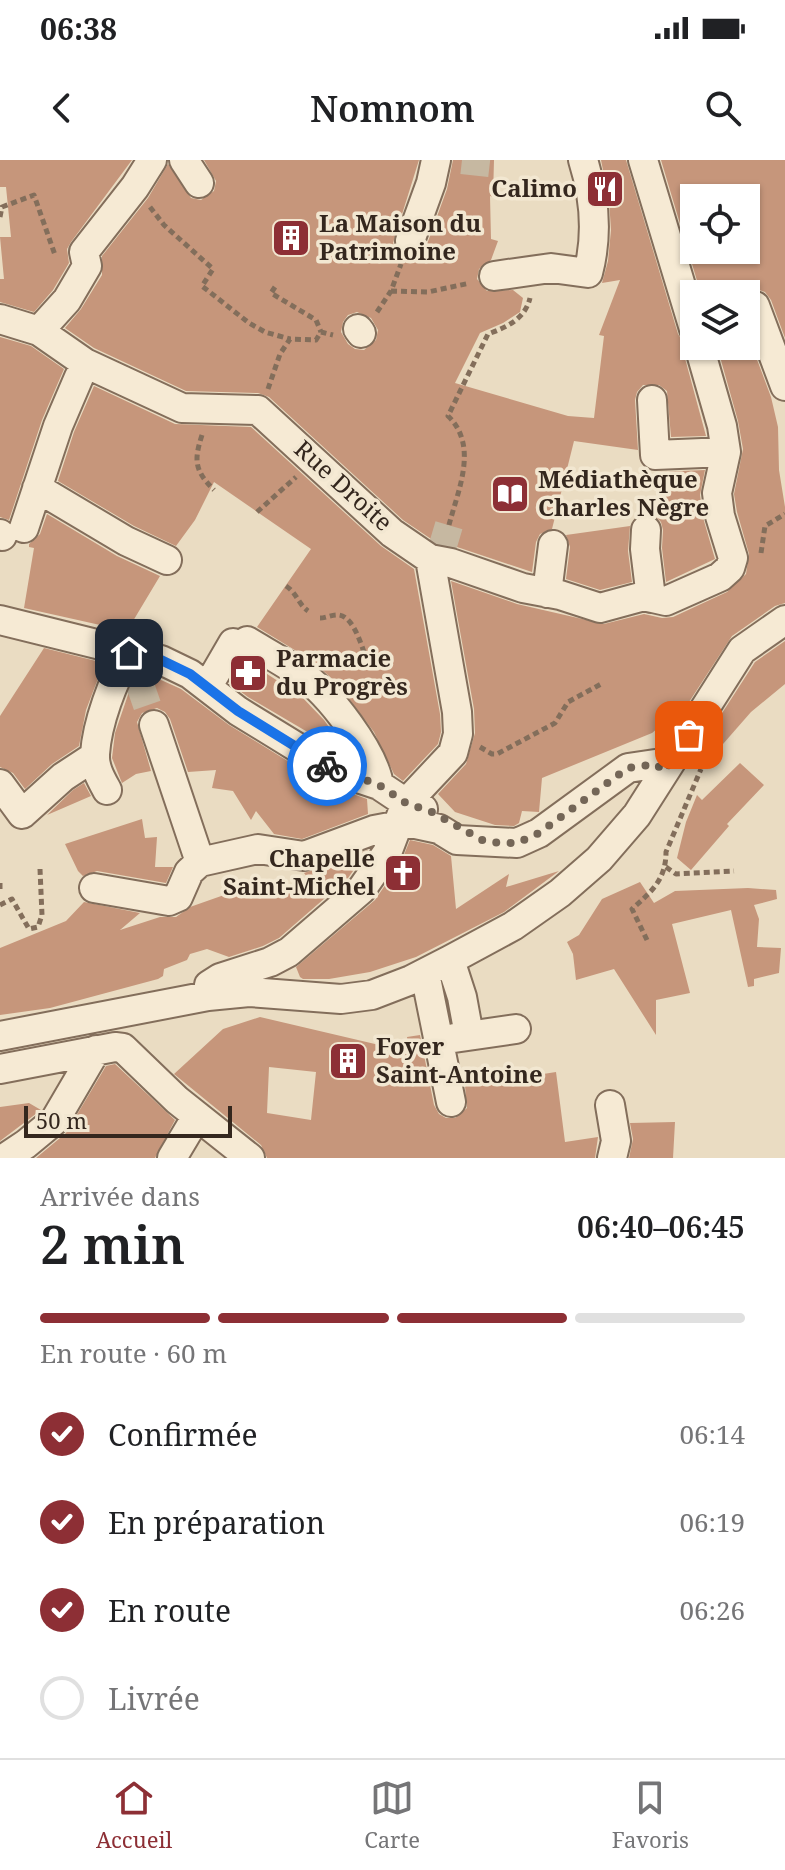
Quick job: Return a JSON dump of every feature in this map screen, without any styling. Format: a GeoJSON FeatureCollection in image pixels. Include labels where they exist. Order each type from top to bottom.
{"type":"FeatureCollection","features":[{"type":"Feature","properties":{"kind":"street"},"geometry":{"type":"LineString","coordinates":[[39,331],[67,300],[87,266],[84,252],[152,160]]}},
{"type":"Feature","properties":{"kind":"street"},"geometry":{"type":"LineString","coordinates":[[410,241],[436,160]]}},
{"type":"Feature","properties":{"kind":"street"},"geometry":{"type":"LineString","coordinates":[[494,276],[551,268],[588,273],[595,227],[593,201],[583,160]]}},
{"type":"Feature","properties":{"kind":"street"},"geometry":{"type":"LineString","coordinates":[[643,160],[680,283]]}},
{"type":"Feature","properties":{"kind":"street"},"geometry":{"type":"LineString","coordinates":[[0,319],[39,331],[85,363],[182,408],[203,407]]}},
{"type":"Feature","properties":{"kind":"street"},"geometry":{"type":"LineString","coordinates":[[760,319],[785,386]]}},
{"type":"Feature","properties":{"kind":"street"},"geometry":{"type":"LineString","coordinates":[[703,360],[722,426],[726,452],[717,493],[720,516],[733,558]]}},
{"type":"Feature","properties":{"kind":"street"},"geometry":{"type":"LineString","coordinates":[[8,533],[37,488],[79,377]]}},
{"type":"Feature","properties":{"kind":"street"},"geometry":{"type":"LineString","coordinates":[[652,400],[655,455],[726,452]]}},
{"type":"Feature","properties":{"kind":"street","name":"Rue Droite"},"geometry":{"type":"LineString","coordinates":[[203,407],[258,410],[392,533],[440,549],[523,588],[600,608],[644,596],[666,601],[720,577],[730,568],[733,558]]}},
{"type":"Feature","properties":{"kind":"street"},"geometry":{"type":"LineString","coordinates":[[37,488],[126,541],[167,560]]}},
{"type":"Feature","properties":{"kind":"street"},"geometry":{"type":"LineString","coordinates":[[646,530],[651,598]]}},
{"type":"Feature","properties":{"kind":"street"},"geometry":{"type":"LineString","coordinates":[[547,593],[553,545]]}},
{"type":"Feature","properties":{"kind":"street"},"geometry":{"type":"LineString","coordinates":[[208,996],[209,985],[220,978],[270,962],[289,952],[361,890],[387,853],[402,814],[453,753],[458,734],[457,712],[440,549]]}},
{"type":"Feature","properties":{"kind":"street"},"geometry":{"type":"LineString","coordinates":[[0,620],[90,641],[133,666]]}},
{"type":"Feature","properties":{"kind":"street"},"geometry":{"type":"LineString","coordinates":[[0,1036],[208,996],[249,992],[341,999],[372,995],[450,960],[513,926],[590,867],[624,833],[742,650],[785,620]]}},
{"type":"Feature","properties":{"kind":"street"},"geometry":{"type":"LineString","coordinates":[[208,686],[240,642],[303,675],[343,715],[373,762],[379,785],[402,814],[411,823],[425,824],[457,840],[517,843],[549,826],[628,768],[655,764],[665,771]]}},
{"type":"Feature","properties":{"kind":"street"},"geometry":{"type":"LineString","coordinates":[[107,790],[98,774],[95,756],[115,677],[133,666],[161,660],[208,686],[238,711],[334,770],[379,785]]}},
{"type":"Feature","properties":{"kind":"street"},"geometry":{"type":"LineString","coordinates":[[154,725],[200,862]]}},
{"type":"Feature","properties":{"kind":"street"},"geometry":{"type":"LineString","coordinates":[[8,799],[63,777],[95,756]]}},
{"type":"Feature","properties":{"kind":"street"},"geometry":{"type":"LineString","coordinates":[[94,888],[169,901],[178,897],[189,872],[200,862],[258,849],[304,856],[374,830],[402,814]]}},
{"type":"Feature","properties":{"kind":"street"},"geometry":{"type":"LineString","coordinates":[[450,960],[462,1036],[516,1029]]}},
{"type":"Feature","properties":{"kind":"street"},"geometry":{"type":"LineString","coordinates":[[425,973],[451,1102]]}},
{"type":"Feature","properties":{"kind":"street"},"geometry":{"type":"LineString","coordinates":[[0,1069],[110,1049],[152,1078],[250,1158]]}},
{"type":"Feature","properties":{"kind":"street"},"geometry":{"type":"LineString","coordinates":[[5,1158],[55,1120],[110,1049]]}},
{"type":"Feature","properties":{"kind":"street"},"geometry":{"type":"LineString","coordinates":[[610,1105],[616,1141],[612,1158]]}},
{"type":"Feature","properties":{"kind":"street"},"geometry":{"type":"LineString","coordinates":[[172,1158],[197,1116]]}},
{"type":"Feature","properties":{"kind":"path"},"geometry":{"type":"LineString","coordinates":[[135,187],[164,225],[213,269],[202,286],[249,323],[265,332],[290,339]]}},
{"type":"Feature","properties":{"kind":"path"},"geometry":{"type":"LineString","coordinates":[[0,217],[2,207],[34,195],[56,259]]}},
{"type":"Feature","properties":{"kind":"path"},"geometry":{"type":"LineString","coordinates":[[391,291],[428,292],[494,276]]}},
{"type":"Feature","properties":{"kind":"path"},"geometry":{"type":"LineString","coordinates":[[275,287],[271,293],[316,320],[321,332]]}},
{"type":"Feature","properties":{"kind":"path"},"geometry":{"type":"LineString","coordinates":[[440,549],[465,466],[465,445],[448,416],[488,334],[523,316],[530,302]]}},
{"type":"Feature","properties":{"kind":"path"},"geometry":{"type":"LineString","coordinates":[[203,407],[207,422],[195,457],[201,478],[214,490]]}},
{"type":"Feature","properties":{"kind":"path"},"geometry":{"type":"LineString","coordinates":[[257,512],[287,487],[313,459]]}},
{"type":"Feature","properties":{"kind":"path"},"geometry":{"type":"LineString","coordinates":[[733,558],[751,564],[760,562],[765,526],[785,514]]}},
{"type":"Feature","properties":{"kind":"path"},"geometry":{"type":"LineString","coordinates":[[286,586],[296,593],[301,606],[308,611]]}},
{"type":"Feature","properties":{"kind":"path"},"geometry":{"type":"LineString","coordinates":[[320,618],[346,617],[368,664]]}},
{"type":"Feature","properties":{"kind":"path"},"geometry":{"type":"LineString","coordinates":[[458,734],[497,754],[555,723],[568,702],[601,684]]}},
{"type":"Feature","properties":{"kind":"path"},"geometry":{"type":"LineString","coordinates":[[647,940],[632,909],[657,887],[666,867],[666,852],[706,757]]}},
{"type":"Feature","properties":{"kind":"path"},"geometry":{"type":"LineString","coordinates":[[666,867],[676,874],[734,871]]}},
{"type":"Feature","properties":{"kind":"path"},"geometry":{"type":"LineString","coordinates":[[0,905],[12,899],[29,929],[38,927],[42,915],[40,869]]}},
{"type":"Feature","properties":{"kind":"building"},"geometry":{"type":"Polygon","coordinates":[[[0,160],[132,160],[71,242],[67,249],[69,263],[53,290],[34,312],[0,302],[0,279],[4,279],[0,237],[11,237],[6,187],[0,187],[0,160]]]}},
{"type":"Feature","properties":{"kind":"building"},"geometry":{"type":"Polygon","coordinates":[[[204,160],[419,160],[393,243],[398,252],[412,258],[426,247],[447,189],[453,160],[494,160],[493,197],[490,196],[491,239],[498,241],[491,260],[479,269],[477,279],[487,291],[513,290],[523,298],[520,312],[480,333],[455,383],[568,416],[594,418],[604,336],[599,335],[620,280],[602,283],[611,230],[601,160],[626,160],[680,337],[680,360],[685,360],[706,436],[671,437],[667,391],[659,385],[643,385],[635,400],[638,450],[574,441],[552,529],[540,534],[536,542],[532,572],[437,543],[403,520],[269,397],[258,393],[186,391],[94,348],[65,328],[102,275],[102,256],[148,198],[168,164],[191,198],[201,200],[214,191],[216,181],[204,160]],[[357,312],[348,315],[341,332],[348,344],[364,350],[376,340],[378,330],[371,318],[357,312]]]}},
{"type":"Feature","properties":{"kind":"building"},"geometry":{"type":"Polygon","coordinates":[[[661,160],[785,160],[785,338],[765,292],[760,290],[760,280],[697,280],[692,264],[760,264],[760,184],[680,184],[680,224],[661,160]]]}},
{"type":"Feature","properties":{"kind":"building"},"geometry":{"type":"Polygon","coordinates":[[[0,337],[31,346],[64,369],[42,420],[9,520],[0,517],[0,337]]]}},
{"type":"Feature","properties":{"kind":"building"},"geometry":{"type":"Polygon","coordinates":[[[721,360],[757,360],[778,427],[779,470],[785,507],[785,603],[775,606],[732,636],[689,702],[652,733],[542,778],[539,812],[522,811],[519,823],[514,826],[495,825],[455,812],[438,794],[466,764],[475,733],[474,709],[451,581],[517,604],[604,624],[644,614],[673,617],[727,592],[746,574],[749,554],[734,494],[743,449],[721,360]]]}},
{"type":"Feature","properties":{"kind":"building"},"geometry":{"type":"Polygon","coordinates":[[[94,386],[175,424],[251,427],[381,546],[414,569],[441,732],[438,744],[403,781],[394,774],[374,732],[337,683],[311,660],[257,627],[311,549],[214,482],[195,520],[176,546],[134,526],[58,481],[74,432],[94,386]]]}},
{"type":"Feature","properties":{"kind":"building"},"geometry":{"type":"Polygon","coordinates":[[[705,470],[700,495],[715,559],[666,582],[663,530],[655,516],[659,495],[658,472],[705,470]]]}},
{"type":"Feature","properties":{"kind":"building"},"geometry":{"type":"Polygon","coordinates":[[[47,514],[117,556],[160,576],[127,631],[24,608],[34,548],[29,544],[40,534],[47,514]]]}},
{"type":"Feature","properties":{"kind":"building"},"geometry":{"type":"Polygon","coordinates":[[[630,526],[628,551],[632,582],[600,590],[566,579],[570,547],[566,535],[630,526]]]}},
{"type":"Feature","properties":{"kind":"building"},"geometry":{"type":"Polygon","coordinates":[[[785,641],[785,684],[751,712],[702,768],[697,765],[717,721],[755,662],[785,641]]]}},
{"type":"Feature","properties":{"kind":"building"},"geometry":{"type":"Polygon","coordinates":[[[44,648],[104,663],[86,710],[79,746],[52,764],[25,789],[13,773],[0,767],[0,716],[44,648]]]}},
{"type":"Feature","properties":{"kind":"building"},"geometry":{"type":"Polygon","coordinates":[[[244,659],[301,696],[324,720],[350,757],[229,683],[244,659]]]}},
{"type":"Feature","properties":{"kind":"building"},"geometry":{"type":"Polygon","coordinates":[[[150,675],[181,689],[229,725],[325,784],[367,799],[368,814],[302,839],[274,834],[256,811],[251,820],[233,791],[212,788],[216,770],[188,772],[170,719],[157,708],[142,713],[137,722],[151,771],[136,774],[122,783],[112,758],[115,733],[131,686],[150,675]]]}},
{"type":"Feature","properties":{"kind":"building"},"geometry":{"type":"Polygon","coordinates":[[[740,763],[764,785],[727,824],[729,826],[691,870],[677,858],[697,795],[702,800],[740,763]]]}},
{"type":"Feature","properties":{"kind":"building"},"geometry":{"type":"Polygon","coordinates":[[[84,783],[91,796],[47,815],[73,790],[84,783]]]}},
{"type":"Feature","properties":{"kind":"building"},"geometry":{"type":"Polygon","coordinates":[[[142,819],[145,838],[157,837],[155,867],[173,867],[166,883],[97,871],[83,876],[78,871],[65,844],[142,819]]]}},
{"type":"Feature","properties":{"kind":"building"},"geometry":{"type":"Polygon","coordinates":[[[410,840],[433,845],[451,856],[456,909],[509,874],[506,887],[559,871],[504,912],[416,957],[370,972],[329,979],[300,977],[296,967],[375,900],[401,862],[410,840]]]}},
{"type":"Feature","properties":{"kind":"building"},"geometry":{"type":"Polygon","coordinates":[[[368,850],[348,878],[279,938],[263,946],[229,957],[207,949],[190,954],[187,960],[164,969],[163,976],[158,979],[50,1008],[0,1015],[0,948],[66,921],[84,902],[140,913],[120,930],[160,917],[176,917],[190,907],[267,880],[319,892],[304,873],[368,850]]]}},
{"type":"Feature","properties":{"kind":"building"},"geometry":{"type":"Polygon","coordinates":[[[640,882],[654,903],[675,891],[776,890],[777,899],[754,905],[759,919],[757,947],[781,948],[779,973],[754,979],[754,986],[748,987],[731,910],[672,924],[690,993],[656,1000],[656,1035],[614,969],[576,980],[573,954],[567,942],[579,935],[602,899],[640,882]]]}},
{"type":"Feature","properties":{"kind":"building"},"geometry":{"type":"Polygon","coordinates":[[[260,1017],[409,1052],[407,1037],[420,1035],[434,1105],[439,1114],[446,1118],[455,1118],[467,1108],[465,1086],[556,1072],[565,1142],[598,1137],[595,1158],[267,1158],[261,1145],[174,1074],[223,1029],[260,1017]],[[269,1067],[267,1113],[311,1120],[316,1072],[269,1067]]]}},
{"type":"Feature","properties":{"kind":"building"},"geometry":{"type":"Polygon","coordinates":[[[115,1064],[175,1120],[155,1158],[36,1158],[66,1133],[106,1066],[115,1064]]]}},
{"type":"Feature","properties":{"kind":"building"},"geometry":{"type":"Polygon","coordinates":[[[29,1103],[41,1110],[0,1141],[0,1107],[29,1103]]]}},
{"type":"Feature","properties":{"kind":"building"},"geometry":{"type":"Polygon","coordinates":[[[675,1122],[673,1158],[629,1158],[633,1139],[630,1123],[675,1122]]]}},
{"type":"Feature","properties":{"kind":"tunnel"},"geometry":{"type":"LineString","coordinates":[[462,160],[497,164]]}},
{"type":"Feature","properties":{"kind":"tunnel"},"geometry":{"type":"LineString","coordinates":[[441,552],[449,525]]}},
{"type":"Feature","properties":{"kind":"tunnel"},"geometry":{"type":"LineString","coordinates":[[138,679],[154,725]]}},
{"type":"Feature","properties":{"kind":"way so far"},"geometry":{"type":"LineString","coordinates":[[327,766],[379,785],[406,803],[432,812],[484,841],[517,843],[539,833],[628,768],[655,764],[665,771],[689,735]]}},
{"type":"Feature","properties":{"kind":"place","name":"Calimo"},"geometry":{"type":"Point","coordinates":[605,189]}},
{"type":"Feature","properties":{"kind":"place","name":"La Maison du Patrimoine"},"geometry":{"type":"Point","coordinates":[291,238]}},
{"type":"Feature","properties":{"kind":"place","name":"Médiathèque Charles Nègre"},"geometry":{"type":"Point","coordinates":[510,494]}},
{"type":"Feature","properties":{"kind":"place","name":"Parmacie du Progrès"},"geometry":{"type":"Point","coordinates":[248,673]}},
{"type":"Feature","properties":{"kind":"place","name":"Chapelle Saint-Michel"},"geometry":{"type":"Point","coordinates":[403,873]}},
{"type":"Feature","properties":{"kind":"place","name":"Foyer Saint-Antoine"},"geometry":{"type":"Point","coordinates":[348,1061]}},
{"type":"Feature","properties":{"kind":"route"},"geometry":{"type":"LineString","coordinates":[[129,653],[161,660],[190,674],[238,711],[327,766]]}}]}
